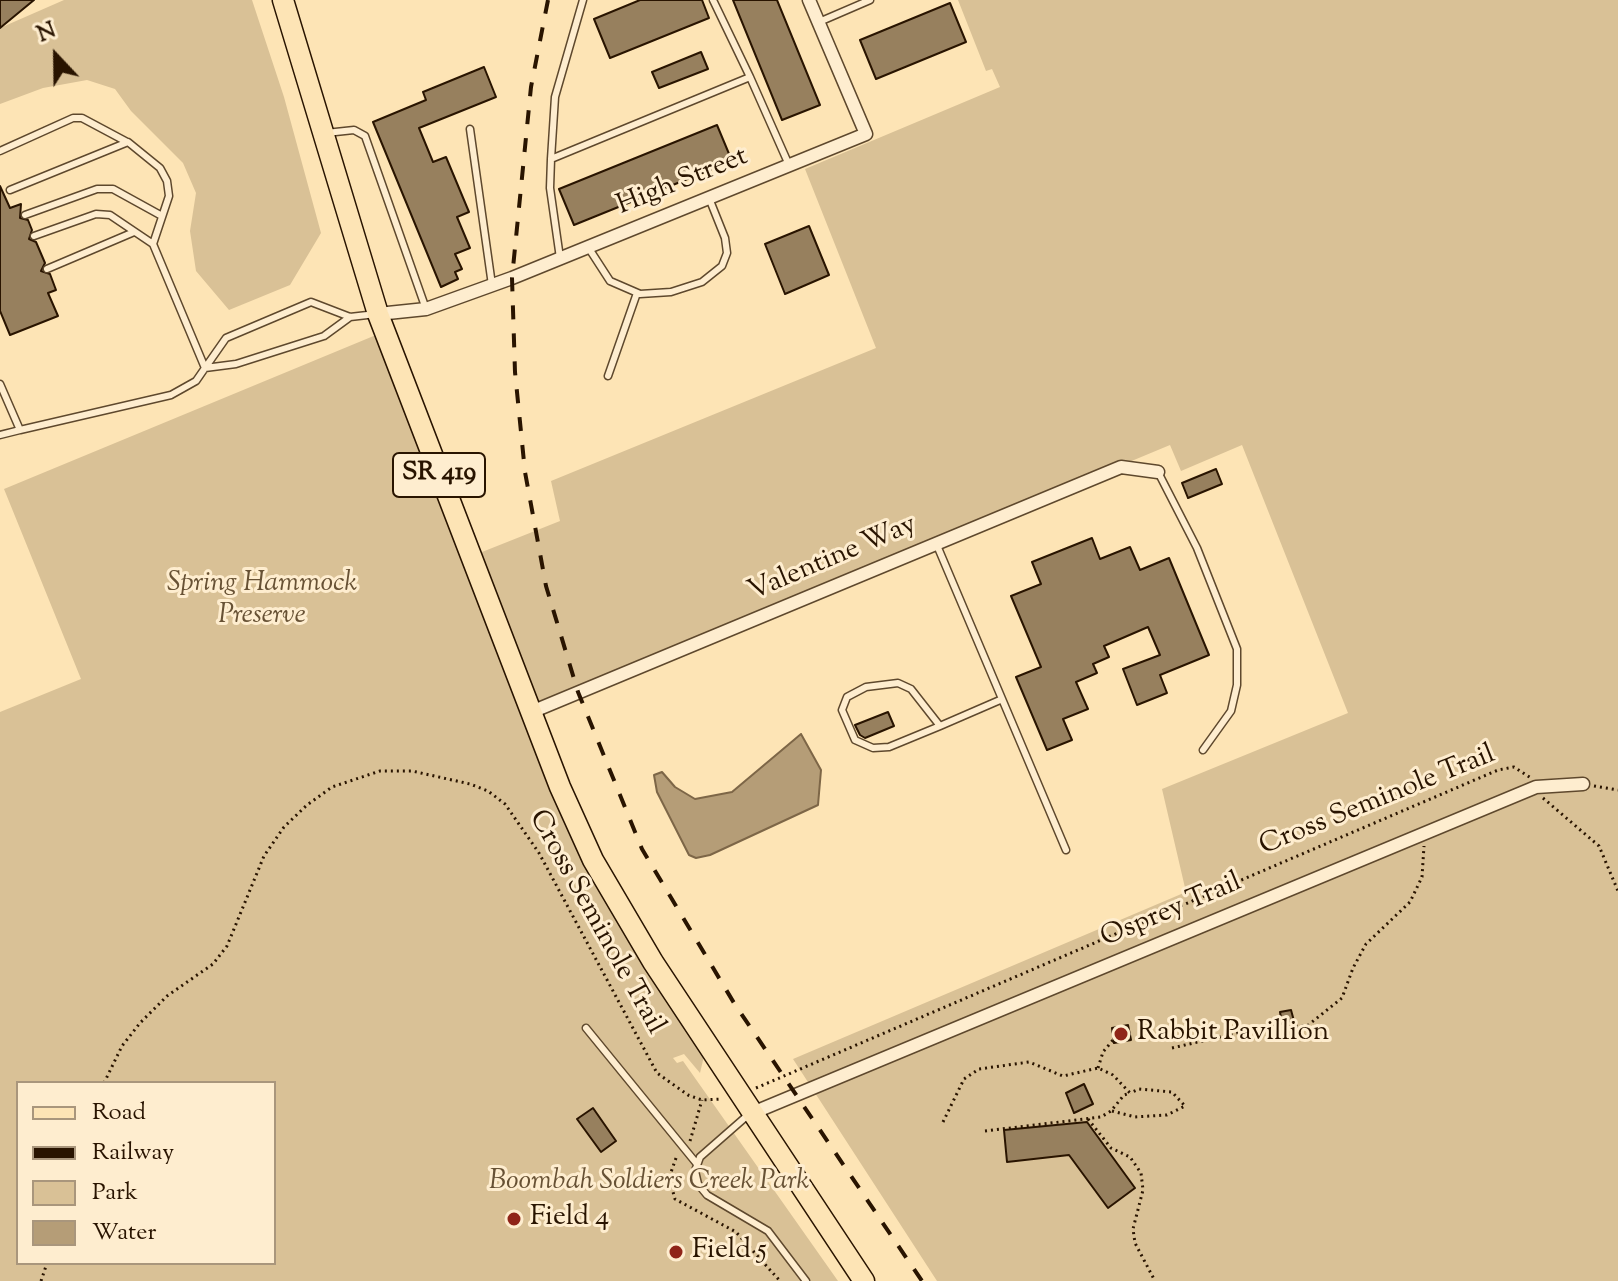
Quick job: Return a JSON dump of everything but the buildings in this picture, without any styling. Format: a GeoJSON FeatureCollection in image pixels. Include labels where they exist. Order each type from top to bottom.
{"type":"FeatureCollection","features":[{"type":"Feature","properties":{"kind":"main road","name":"SR 419"},"geometry":{"type":"LineString","coordinates":[[283,0],[326,133],[378,314],[529,713],[593,860],[646,951],[750,1114],[864,1281]]}},
{"type":"Feature","properties":{"kind":"street","name":"High Street"},"geometry":{"type":"LineString","coordinates":[[378,314],[426,309],[492,285],[866,134],[809,0]]}},
{"type":"Feature","properties":{"kind":"street","name":"Valentine Way"},"geometry":{"type":"LineString","coordinates":[[529,713],[1121,467],[1158,472]]}},
{"type":"Feature","properties":{"kind":"street","name":"Osprey Trail"},"geometry":{"type":"LineString","coordinates":[[750,1114],[1536,787],[1583,784]]}},
{"type":"Feature","properties":{"kind":"lane"},"geometry":{"type":"LineString","coordinates":[[560,258],[550,188],[555,97],[583,0]]}},
{"type":"Feature","properties":{"kind":"lane"},"geometry":{"type":"LineString","coordinates":[[713,0],[789,165]]}},
{"type":"Feature","properties":{"kind":"lane"},"geometry":{"type":"LineString","coordinates":[[819,22],[870,0]]}},
{"type":"Feature","properties":{"kind":"lane"},"geometry":{"type":"LineString","coordinates":[[551,159],[750,77]]}},
{"type":"Feature","properties":{"kind":"lane"},"geometry":{"type":"LineString","coordinates":[[0,151],[73,118],[82,118],[128,142],[160,168],[167,181],[169,196],[153,244]]}},
{"type":"Feature","properties":{"kind":"lane"},"geometry":{"type":"LineString","coordinates":[[470,129],[492,285]]}},
{"type":"Feature","properties":{"kind":"lane"},"geometry":{"type":"LineString","coordinates":[[326,133],[354,130],[365,136],[426,309]]}},
{"type":"Feature","properties":{"kind":"lane"},"geometry":{"type":"LineString","coordinates":[[10,190],[128,142]]}},
{"type":"Feature","properties":{"kind":"lane"},"geometry":{"type":"LineString","coordinates":[[25,215],[97,189],[113,189],[162,216]]}},
{"type":"Feature","properties":{"kind":"lane"},"geometry":{"type":"LineString","coordinates":[[588,247],[594,262],[610,281],[637,293],[671,292],[702,282],[722,266],[727,253],[725,238],[709,198]]}},
{"type":"Feature","properties":{"kind":"lane"},"geometry":{"type":"LineString","coordinates":[[34,236],[96,214],[110,215],[153,244],[205,368]]}},
{"type":"Feature","properties":{"kind":"lane"},"geometry":{"type":"LineString","coordinates":[[47,269],[134,232]]}},
{"type":"Feature","properties":{"kind":"lane"},"geometry":{"type":"LineString","coordinates":[[608,376],[637,293]]}},
{"type":"Feature","properties":{"kind":"lane"},"geometry":{"type":"LineString","coordinates":[[0,435],[171,395],[196,381],[226,338],[311,302],[350,317],[378,314]]}},
{"type":"Feature","properties":{"kind":"lane"},"geometry":{"type":"LineString","coordinates":[[205,368],[236,364],[324,336],[350,317]]}},
{"type":"Feature","properties":{"kind":"lane"},"geometry":{"type":"LineString","coordinates":[[0,384],[20,430]]}},
{"type":"Feature","properties":{"kind":"lane"},"geometry":{"type":"LineString","coordinates":[[1158,472],[1197,548],[1237,649],[1237,685],[1231,711],[1203,750]]}},
{"type":"Feature","properties":{"kind":"lane"},"geometry":{"type":"LineString","coordinates":[[936,543],[1066,850]]}},
{"type":"Feature","properties":{"kind":"lane"},"geometry":{"type":"LineString","coordinates":[[940,726],[911,689],[898,683],[866,687],[847,697],[842,710],[855,740],[873,748],[889,747],[940,726],[1000,700]]}},
{"type":"Feature","properties":{"kind":"lane"},"geometry":{"type":"LineString","coordinates":[[586,1028],[697,1164]]}},
{"type":"Feature","properties":{"kind":"lane"},"geometry":{"type":"LineString","coordinates":[[750,1114],[712,1145],[697,1164],[696,1178],[701,1190],[768,1231],[806,1281]]}},
{"type":"Feature","properties":{"kind":"path","name":"Cross Seminole Trail"},"geometry":{"type":"LineString","coordinates":[[751,1090],[1498,770],[1514,767],[1532,779]]}},
{"type":"Feature","properties":{"kind":"path","name":"Cross Seminole Trail"},"geometry":{"type":"LineString","coordinates":[[105,1081],[122,1046],[140,1023],[167,996],[213,964],[227,946],[264,856],[284,827],[332,787],[360,775],[380,771],[412,771],[470,784],[488,791],[505,804],[539,853],[649,1061],[672,1087],[702,1100]]}},
{"type":"Feature","properties":{"kind":"path"},"geometry":{"type":"LineString","coordinates":[[1583,784],[1618,790]]}},
{"type":"Feature","properties":{"kind":"path"},"geometry":{"type":"LineString","coordinates":[[1541,796],[1546,805],[1570,817],[1577,830],[1599,846],[1618,891]]}},
{"type":"Feature","properties":{"kind":"path"},"geometry":{"type":"LineString","coordinates":[[1172,1048],[1263,1027],[1307,1026],[1342,998],[1366,944],[1410,902],[1422,877],[1424,846],[1429,831]]}},
{"type":"Feature","properties":{"kind":"path"},"geometry":{"type":"LineString","coordinates":[[1098,1068],[1103,1052],[1113,1040]]}},
{"type":"Feature","properties":{"kind":"path"},"geometry":{"type":"LineString","coordinates":[[943,1122],[964,1079],[979,1069],[1029,1062],[1063,1076],[1098,1068],[1113,1075],[1130,1093]]}},
{"type":"Feature","properties":{"kind":"path"},"geometry":{"type":"LineString","coordinates":[[985,1131],[1088,1119],[1111,1111],[1124,1095],[1139,1089],[1172,1092],[1185,1106],[1183,1110],[1167,1115],[1135,1117],[1111,1111]]}},
{"type":"Feature","properties":{"kind":"path"},"geometry":{"type":"LineString","coordinates":[[690,1141],[702,1100],[720,1099]]}},
{"type":"Feature","properties":{"kind":"path"},"geometry":{"type":"LineString","coordinates":[[1088,1119],[1111,1148],[1130,1157],[1141,1173],[1143,1190],[1133,1229],[1135,1243],[1155,1281]]}},
{"type":"Feature","properties":{"kind":"path"},"geometry":{"type":"LineString","coordinates":[[676,1158],[669,1178],[675,1199],[736,1232],[759,1253],[780,1281]]}},
{"type":"Feature","properties":{"kind":"green space"},"geometry":{"type":"Polygon","coordinates":[[[64,0],[252,0],[284,97],[321,233],[290,285],[229,310],[196,271],[190,231],[196,193],[183,163],[131,111],[115,89],[87,80],[43,88],[0,104],[0,28],[64,0]]]}},
{"type":"Feature","properties":{"kind":"green space"},"geometry":{"type":"Polygon","coordinates":[[[958,0],[1618,0],[1618,1281],[937,1281],[793,1059],[1186,892],[1162,789],[1348,713],[1242,445],[1181,471],[1170,445],[536,709],[477,554],[560,521],[551,481],[876,348],[805,169],[1000,87],[992,69],[986,71],[958,0]]]}},
{"type":"Feature","properties":{"kind":"green space","name":"Spring Hammock Preserve"},"geometry":{"type":"Polygon","coordinates":[[[376,335],[523,715],[704,1056],[700,1073],[684,1054],[673,1058],[677,1063],[683,1061],[838,1281],[0,1281],[0,712],[81,679],[4,489],[376,335]]]}},
{"type":"Feature","properties":{"kind":"water"},"geometry":{"type":"Polygon","coordinates":[[[801,734],[821,770],[818,805],[710,855],[696,858],[689,855],[657,792],[654,775],[662,772],[675,787],[695,799],[732,792],[801,734]]]}},
{"type":"Feature","properties":{"kind":"railway"},"geometry":{"type":"LineString","coordinates":[[548,0],[531,87],[512,278],[515,372],[525,472],[546,586],[578,692],[642,849],[734,1003],[922,1281]]}},
{"type":"Feature","properties":{"kind":"place","name":"Rabbit Pavillion"},"geometry":{"type":"Point","coordinates":[1121,1034]}},
{"type":"Feature","properties":{"kind":"place","name":"Field 4"},"geometry":{"type":"Point","coordinates":[514,1219]}},
{"type":"Feature","properties":{"kind":"place","name":"Field 5"},"geometry":{"type":"Point","coordinates":[676,1252]}},
{"type":"Feature","properties":{"kind":"park label","name":"Boombah Soldiers Creek Park"},"geometry":{"type":"Point","coordinates":[649,1183]}}]}
